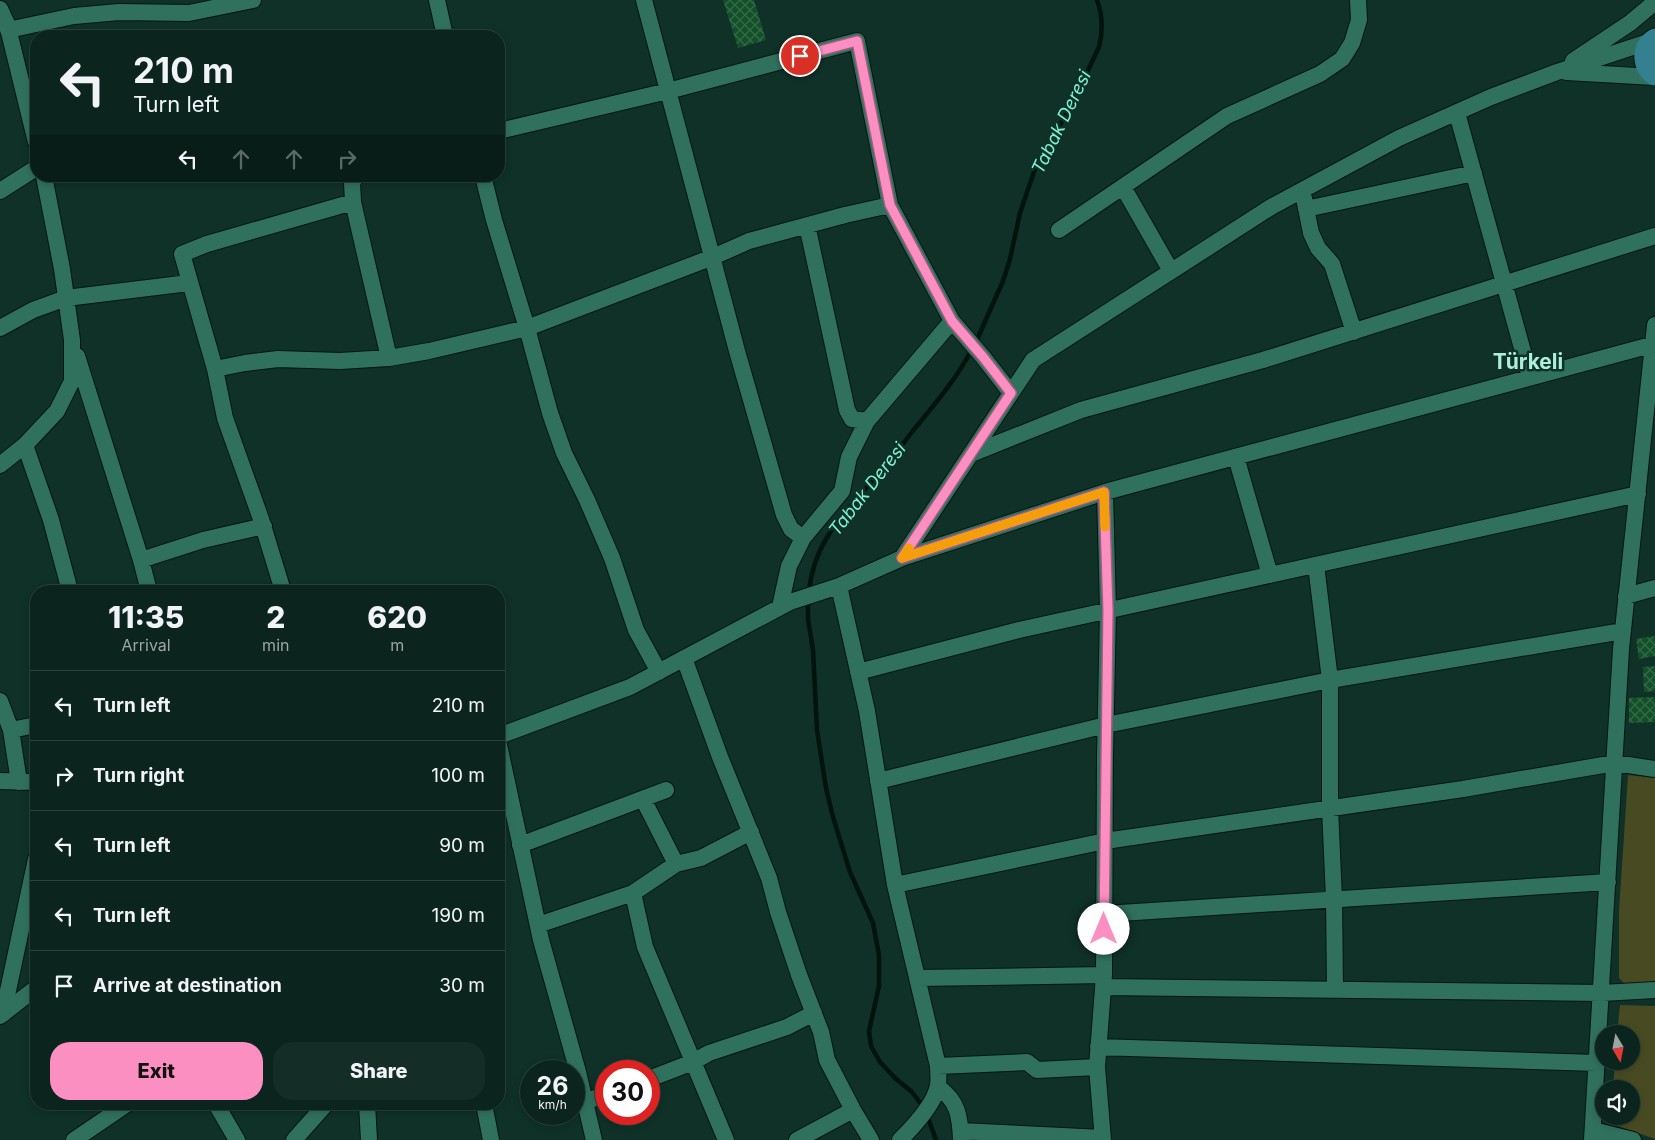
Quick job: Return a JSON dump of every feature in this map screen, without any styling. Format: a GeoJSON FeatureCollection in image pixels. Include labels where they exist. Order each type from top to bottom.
{"type":"FeatureCollection","features":[{"type":"Feature","properties":{"kind":"main road"},"geometry":{"type":"LineString","coordinates":[[1653,40],[1646,48],[1644,56],[1650,72],[1655,76]]}},
{"type":"Feature","properties":{"kind":"street"},"geometry":{"type":"LineString","coordinates":[[8,30],[74,16],[119,12],[147,6],[189,13],[253,0]]}},
{"type":"Feature","properties":{"kind":"street"},"geometry":{"type":"LineString","coordinates":[[437,0],[444,30]]}},
{"type":"Feature","properties":{"kind":"street"},"geometry":{"type":"LineString","coordinates":[[644,0],[784,515],[791,529],[803,538]]}},
{"type":"Feature","properties":{"kind":"street"},"geometry":{"type":"LineString","coordinates":[[1059,230],[1227,116],[1320,74],[1342,59],[1352,43],[1359,20],[1358,0]]}},
{"type":"Feature","properties":{"kind":"street"},"geometry":{"type":"LineString","coordinates":[[1556,72],[1630,24],[1655,2]]}},
{"type":"Feature","properties":{"kind":"street"},"geometry":{"type":"LineString","coordinates":[[0,9],[8,30],[30,118]]}},
{"type":"Feature","properties":{"kind":"street"},"geometry":{"type":"LineString","coordinates":[[902,558],[1033,360],[1270,207],[1399,138],[1556,72],[1653,40]]}},
{"type":"Feature","properties":{"kind":"street"},"geometry":{"type":"LineString","coordinates":[[505,130],[857,41],[890,205],[952,321],[1011,393]]}},
{"type":"Feature","properties":{"kind":"street"},"geometry":{"type":"LineString","coordinates":[[1556,72],[1655,76]]}},
{"type":"Feature","properties":{"kind":"street"},"geometry":{"type":"LineString","coordinates":[[1457,112],[1530,377]]}},
{"type":"Feature","properties":{"kind":"street"},"geometry":{"type":"LineString","coordinates":[[0,191],[30,172]]}},
{"type":"Feature","properties":{"kind":"street"},"geometry":{"type":"LineString","coordinates":[[1306,209],[1474,173]]}},
{"type":"Feature","properties":{"kind":"street"},"geometry":{"type":"LineString","coordinates":[[0,465],[25,445],[57,412],[72,381],[72,340],[45,182]]}},
{"type":"Feature","properties":{"kind":"street"},"geometry":{"type":"LineString","coordinates":[[353,182],[354,202],[389,358]]}},
{"type":"Feature","properties":{"kind":"street"},"geometry":{"type":"LineString","coordinates":[[484,182],[550,413],[564,453],[612,558],[636,630],[659,672]]}},
{"type":"Feature","properties":{"kind":"street"},"geometry":{"type":"LineString","coordinates":[[1122,187],[1171,271]]}},
{"type":"Feature","properties":{"kind":"street"},"geometry":{"type":"LineString","coordinates":[[1302,190],[1310,233],[1318,248],[1332,264],[1354,332]]}},
{"type":"Feature","properties":{"kind":"street"},"geometry":{"type":"LineString","coordinates":[[281,585],[264,526],[224,418],[214,369],[182,254],[208,244],[354,202]]}},
{"type":"Feature","properties":{"kind":"street"},"geometry":{"type":"LineString","coordinates":[[214,369],[278,359],[340,361],[389,358],[429,351],[527,328],[750,241],[890,205]]}},
{"type":"Feature","properties":{"kind":"street"},"geometry":{"type":"LineString","coordinates":[[808,225],[847,410],[852,420],[867,420]]}},
{"type":"Feature","properties":{"kind":"street"},"geometry":{"type":"LineString","coordinates":[[971,454],[1082,410],[1263,360],[1655,236]]}},
{"type":"Feature","properties":{"kind":"street"},"geometry":{"type":"LineString","coordinates":[[0,328],[33,310],[66,298],[189,283]]}},
{"type":"Feature","properties":{"kind":"street"},"geometry":{"type":"LineString","coordinates":[[785,605],[789,566],[803,538],[842,492],[849,457],[867,420],[952,321]]}},
{"type":"Feature","properties":{"kind":"street"},"geometry":{"type":"LineString","coordinates":[[1600,1025],[1622,631],[1638,494],[1648,465],[1655,326]]}},
{"type":"Feature","properties":{"kind":"street"},"geometry":{"type":"LineString","coordinates":[[72,340],[141,560],[147,585]]}},
{"type":"Feature","properties":{"kind":"street"},"geometry":{"type":"LineString","coordinates":[[505,734],[630,687],[785,605],[833,588],[902,558],[1104,492],[1654,344]]}},
{"type":"Feature","properties":{"kind":"street"},"geometry":{"type":"LineString","coordinates":[[25,445],[51,520],[68,585]]}},
{"type":"Feature","properties":{"kind":"street"},"geometry":{"type":"LineString","coordinates":[[1236,457],[1270,575]]}},
{"type":"Feature","properties":{"kind":"street"},"geometry":{"type":"LineString","coordinates":[[935,1092],[952,1099],[956,1106],[961,1135],[1103,1139],[1097,1067],[1104,981],[1104,841],[1108,610],[1104,492]]}},
{"type":"Feature","properties":{"kind":"street"},"geometry":{"type":"LineString","coordinates":[[858,672],[1019,630],[1638,494]]}},
{"type":"Feature","properties":{"kind":"street"},"geometry":{"type":"LineString","coordinates":[[141,560],[203,540],[264,526]]}},
{"type":"Feature","properties":{"kind":"street"},"geometry":{"type":"LineString","coordinates":[[1316,565],[1330,680],[1330,808],[1336,988]]}},
{"type":"Feature","properties":{"kind":"street"},"geometry":{"type":"LineString","coordinates":[[833,588],[858,672],[867,711],[895,885],[938,1066],[935,1092],[915,1126],[900,1140]]}},
{"type":"Feature","properties":{"kind":"street"},"geometry":{"type":"LineString","coordinates":[[1626,596],[1655,588]]}},
{"type":"Feature","properties":{"kind":"street"},"geometry":{"type":"LineString","coordinates":[[878,781],[1106,725],[1330,680],[1622,631]]}},
{"type":"Feature","properties":{"kind":"street"},"geometry":{"type":"LineString","coordinates":[[684,658],[720,757],[770,878],[778,912],[821,1032],[827,1060],[871,1140]]}},
{"type":"Feature","properties":{"kind":"street"},"geometry":{"type":"LineString","coordinates":[[0,701],[11,730],[19,782]]}},
{"type":"Feature","properties":{"kind":"street"},"geometry":{"type":"LineString","coordinates":[[11,730],[30,726]]}},
{"type":"Feature","properties":{"kind":"street"},"geometry":{"type":"LineString","coordinates":[[895,885],[1104,841],[1463,789],[1615,763],[1655,769]]}},
{"type":"Feature","properties":{"kind":"street"},"geometry":{"type":"LineString","coordinates":[[505,774],[538,925],[574,1060]]}},
{"type":"Feature","properties":{"kind":"street"},"geometry":{"type":"LineString","coordinates":[[0,781],[30,782]]}},
{"type":"Feature","properties":{"kind":"street"},"geometry":{"type":"LineString","coordinates":[[520,845],[666,790]]}},
{"type":"Feature","properties":{"kind":"street"},"geometry":{"type":"LineString","coordinates":[[643,799],[676,864]]}},
{"type":"Feature","properties":{"kind":"street"},"geometry":{"type":"LineString","coordinates":[[538,925],[633,893],[676,864],[701,858],[751,832]]}},
{"type":"Feature","properties":{"kind":"street"},"geometry":{"type":"LineString","coordinates":[[1104,914],[1608,882]]}},
{"type":"Feature","properties":{"kind":"street"},"geometry":{"type":"LineString","coordinates":[[1,1015],[30,886]]}},
{"type":"Feature","properties":{"kind":"street"},"geometry":{"type":"LineString","coordinates":[[633,893],[645,947],[726,1140]]}},
{"type":"Feature","properties":{"kind":"street"},"geometry":{"type":"LineString","coordinates":[[918,978],[1602,993],[1655,990]]}},
{"type":"Feature","properties":{"kind":"street"},"geometry":{"type":"LineString","coordinates":[[1,1015],[30,993]]}},
{"type":"Feature","properties":{"kind":"street"},"geometry":{"type":"LineString","coordinates":[[660,1075],[693,1062],[709,1053],[787,1027],[814,1013]]}},
{"type":"Feature","properties":{"kind":"street"},"geometry":{"type":"LineString","coordinates":[[1098,1047],[1595,1063]]}},
{"type":"Feature","properties":{"kind":"street"},"geometry":{"type":"LineString","coordinates":[[938,1066],[1027,1062],[1037,1070],[1097,1067]]}},
{"type":"Feature","properties":{"kind":"street"},"geometry":{"type":"LineString","coordinates":[[1598,1070],[1593,1135],[1634,1140]]}},
{"type":"Feature","properties":{"kind":"street"},"geometry":{"type":"LineString","coordinates":[[594,1140],[585,1102],[595,1098]]}},
{"type":"Feature","properties":{"kind":"street"},"geometry":{"type":"LineString","coordinates":[[74,1140],[118,1110]]}},
{"type":"Feature","properties":{"kind":"street"},"geometry":{"type":"LineString","coordinates":[[220,1110],[237,1140]]}},
{"type":"Feature","properties":{"kind":"street"},"geometry":{"type":"LineString","coordinates":[[294,1140],[321,1110]]}},
{"type":"Feature","properties":{"kind":"street"},"geometry":{"type":"LineString","coordinates":[[366,1110],[369,1140]]}},
{"type":"Feature","properties":{"kind":"street"},"geometry":{"type":"LineString","coordinates":[[485,1110],[491,1140]]}},
{"type":"Feature","properties":{"kind":"street"},"geometry":{"type":"LineString","coordinates":[[798,1140],[853,1110]]}},
{"type":"Feature","properties":{"kind":"green space"},"geometry":{"type":"Polygon","coordinates":[[[1628,775],[1655,778],[1655,982],[1624,983],[1619,978],[1619,911],[1628,775]]]}},
{"type":"Feature","properties":{"kind":"green space"},"geometry":{"type":"Polygon","coordinates":[[[1620,1005],[1655,1006],[1655,1139],[1617,1125],[1640,1125],[1640,1080],[1614,1080],[1614,1070],[1640,1070],[1640,1025],[1618,1025],[1620,1005]]]}},
{"type":"Feature","properties":{"kind":"building"},"geometry":{"type":"Polygon","coordinates":[[[723,0],[754,0],[766,40],[738,48],[723,0]]]}},
{"type":"Feature","properties":{"kind":"building"},"geometry":{"type":"Polygon","coordinates":[[[1655,636],[1655,656],[1639,659],[1636,639],[1655,636]]]}},
{"type":"Feature","properties":{"kind":"building"},"geometry":{"type":"Polygon","coordinates":[[[1655,666],[1655,691],[1644,692],[1643,667],[1655,666]]]}},
{"type":"Feature","properties":{"kind":"building"},"geometry":{"type":"Polygon","coordinates":[[[1655,697],[1655,722],[1629,723],[1629,698],[1655,697]]]}},
{"type":"Feature","properties":{"kind":"waterway","name":"Tabak Deresi"},"geometry":{"type":"LineString","coordinates":[[976,342],[1003,281],[1020,213],[1035,169],[1072,104],[1099,47],[1102,24],[1097,0]]}},
{"type":"Feature","properties":{"kind":"waterway","name":"Tabak Deresi"},"geometry":{"type":"LineString","coordinates":[[809,593],[817,556],[834,526],[889,462],[944,392],[972,349]]}},
{"type":"Feature","properties":{"kind":"waterway","name":"Tabak Deresi"},"geometry":{"type":"LineString","coordinates":[[808,601],[808,619],[813,650],[817,730],[826,788],[850,872],[873,923],[879,955],[879,986],[869,1031],[871,1046],[880,1062],[912,1092],[924,1108]]}},
{"type":"Feature","properties":{"kind":"waterway","name":"Tabak Deresi"},"geometry":{"type":"LineString","coordinates":[[927,1115],[936,1140]]}},
{"type":"Feature","properties":{"kind":"slow traffic"},"geometry":{"type":"LineString","coordinates":[[909,548],[902,558],[1104,492],[1105,527]]}},
{"type":"Feature","properties":{"kind":"district","name":"Türkeli"},"geometry":{"type":"Point","coordinates":[1528,361]}},
{"type":"Feature","properties":{"kind":"route"},"geometry":{"type":"LineString","coordinates":[[800,56],[857,41],[890,205],[952,321],[1011,393],[902,558],[1104,492],[1108,610],[1104,929]]}}]}
